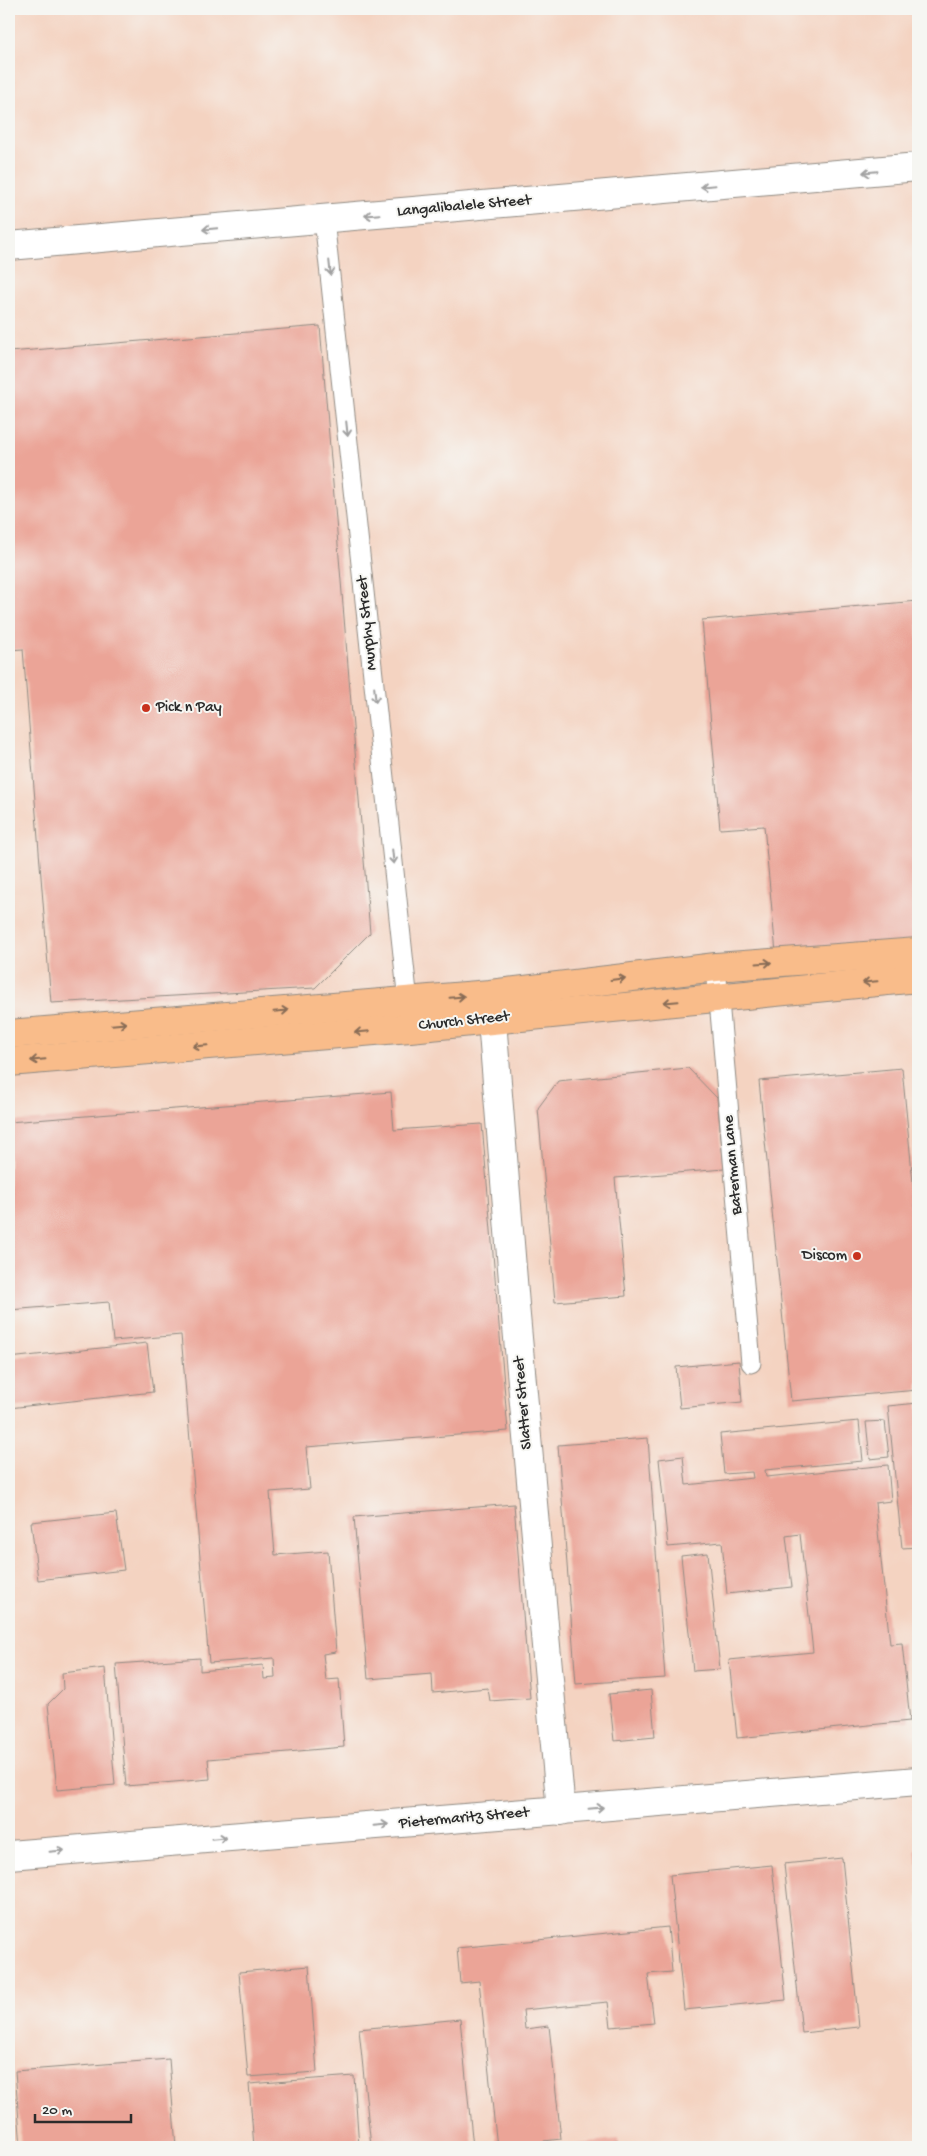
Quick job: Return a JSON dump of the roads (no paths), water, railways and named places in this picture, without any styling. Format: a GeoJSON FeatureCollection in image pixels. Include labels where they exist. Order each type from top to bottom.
{"type":"FeatureCollection","features":[{"type":"Feature","properties":{"kind":"main road","name":"Church Street"},"geometry":{"type":"LineString","coordinates":[[9,1062],[410,1028],[490,1006],[716,967],[918,952]]}},
{"type":"Feature","properties":{"kind":"main road","name":"Church Street"},"geometry":{"type":"LineString","coordinates":[[9,1034],[408,1001],[490,1006],[719,998],[918,978]]}},
{"type":"Feature","properties":{"kind":"street","name":"Langalibalele Street"},"geometry":{"type":"LineString","coordinates":[[9,246],[918,168]]}},
{"type":"Feature","properties":{"kind":"street","name":"Slatter Street"},"geometry":{"type":"LineString","coordinates":[[490,1006],[561,1811]]}},
{"type":"Feature","properties":{"kind":"street","name":"Pietermaritz Street"},"geometry":{"type":"LineString","coordinates":[[9,1855],[918,1781]]}},
{"type":"Feature","properties":{"kind":"lane","name":"Murphy Street"},"geometry":{"type":"LineString","coordinates":[[324,219],[410,1028]]}},
{"type":"Feature","properties":{"kind":"lane","name":"Baterman Lane"},"geometry":{"type":"LineString","coordinates":[[716,967],[751,1363]]}},
{"type":"Feature","properties":{"kind":"place","name":"Pick n Pay"},"geometry":{"type":"Point","coordinates":[146,708]}},
{"type":"Feature","properties":{"kind":"place","name":"Discom"},"geometry":{"type":"Point","coordinates":[857,1256]}}]}
